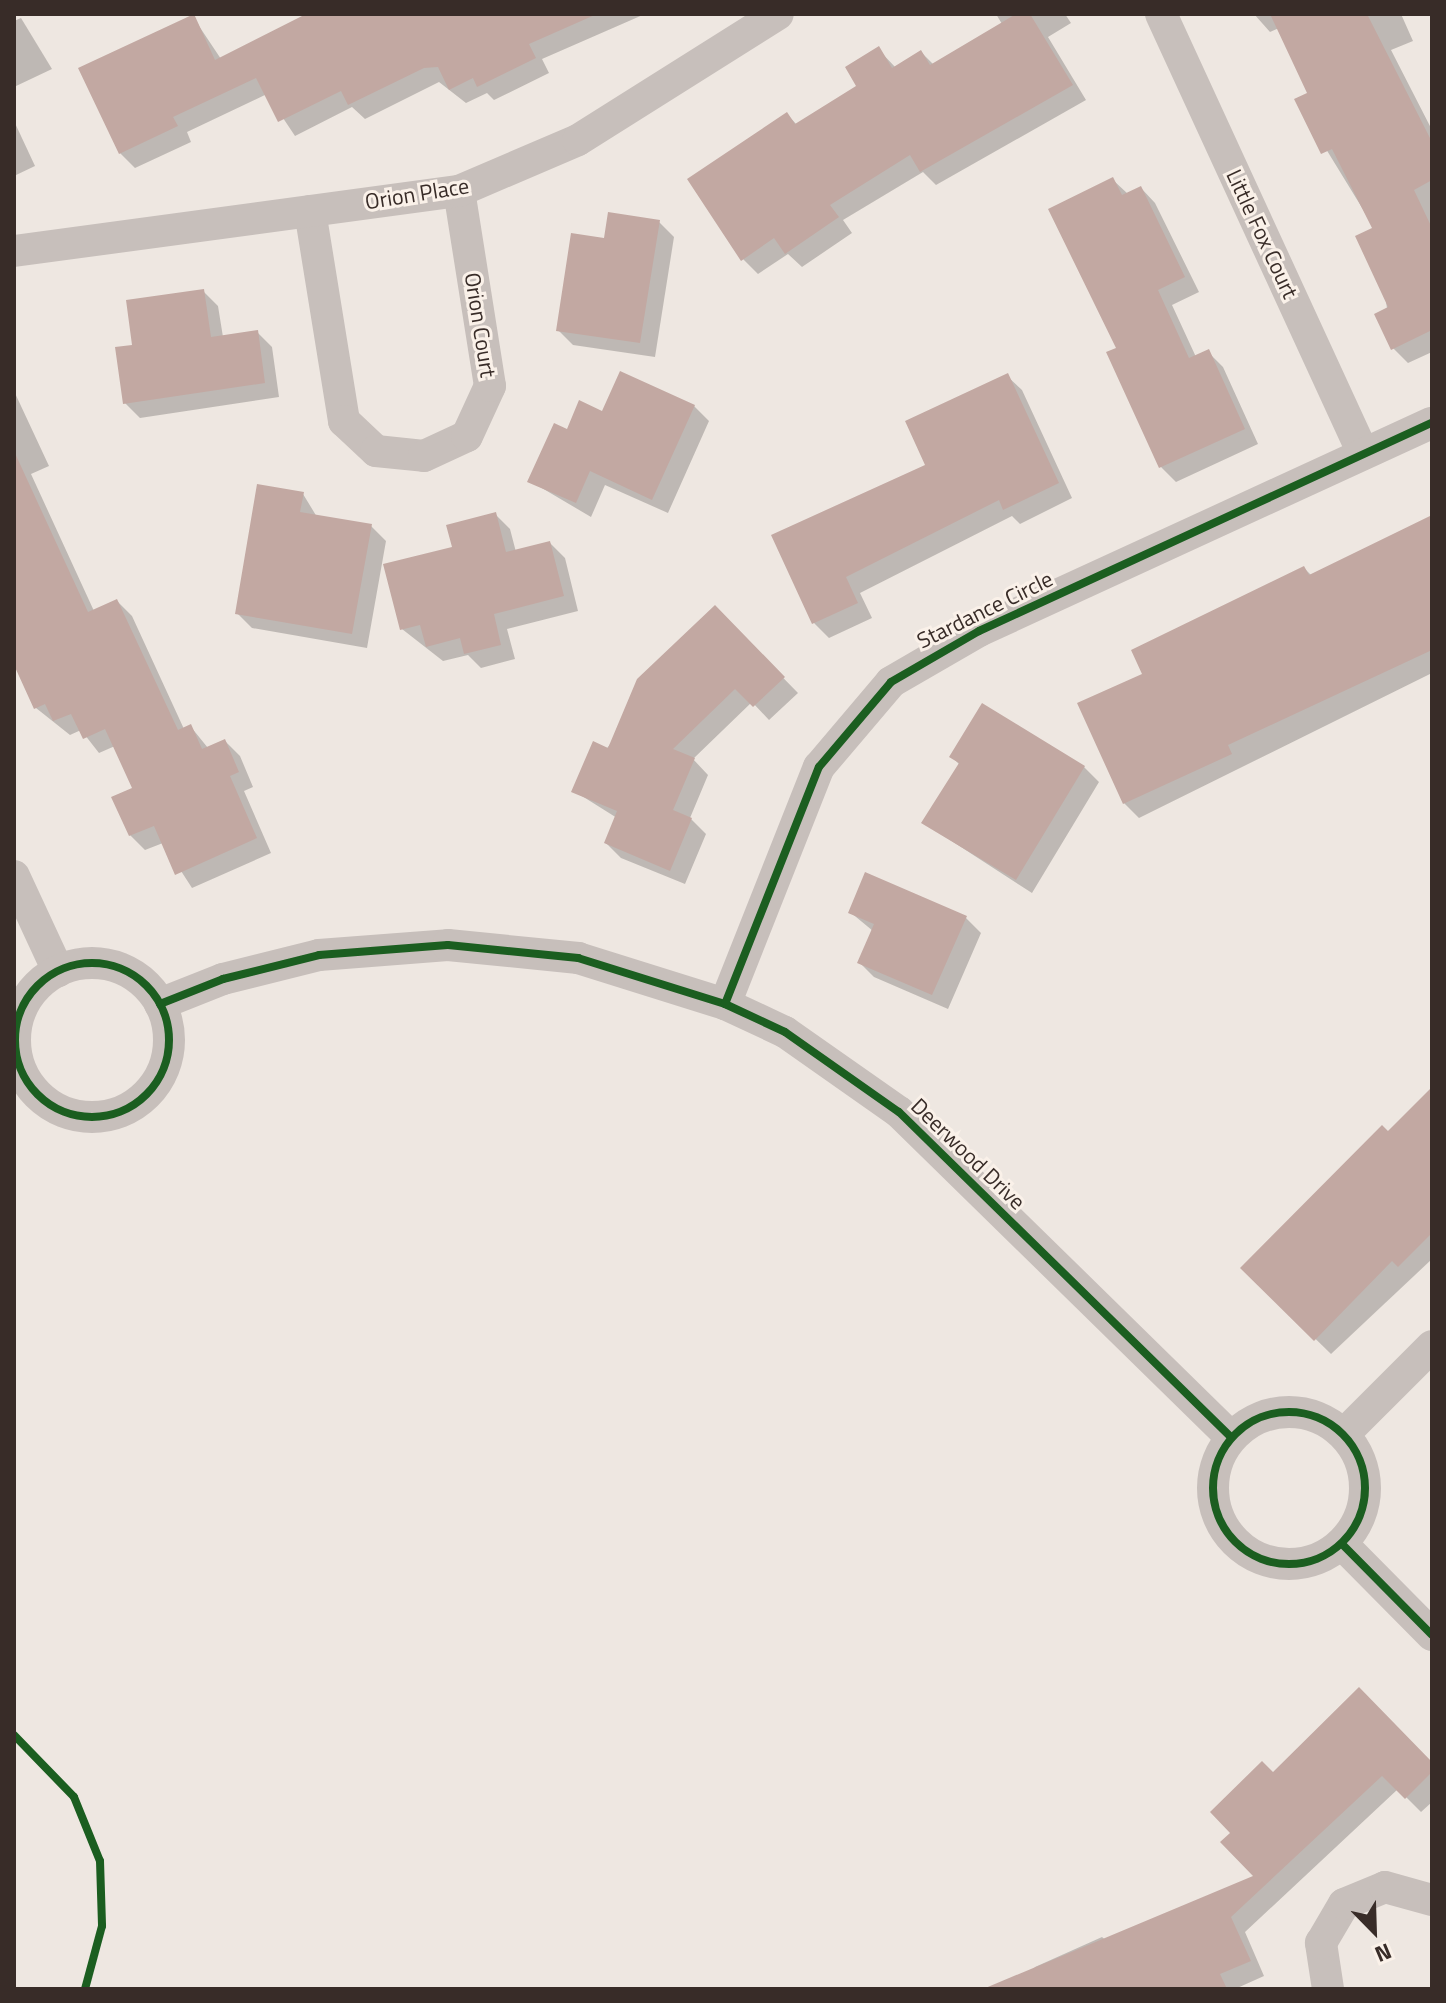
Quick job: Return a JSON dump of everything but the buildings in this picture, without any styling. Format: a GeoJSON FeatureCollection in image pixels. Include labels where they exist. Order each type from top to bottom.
{"type":"FeatureCollection","features":[{"type":"Feature","properties":{"kind":"street","name":"Orion Place"},"geometry":{"type":"LineString","coordinates":[[14,251],[459,191],[578,140],[778,14]]}},
{"type":"Feature","properties":{"kind":"street","name":"Little Fox Court"},"geometry":{"type":"LineString","coordinates":[[1161,14],[1363,454]]}},
{"type":"Feature","properties":{"kind":"street","name":"Orion Court"},"geometry":{"type":"LineString","coordinates":[[310,211],[344,421],[376,451],[424,456],[467,436],[490,386],[459,191]]}},
{"type":"Feature","properties":{"kind":"street","name":"Stardance Circle"},"geometry":{"type":"LineString","coordinates":[[725,1004],[819,767],[891,682],[979,631],[1432,423]]}},
{"type":"Feature","properties":{"kind":"street"},"geometry":{"type":"LineString","coordinates":[[14,876],[58,971]]}},
{"type":"Feature","properties":{"kind":"street","name":"Deerwood Drive"},"geometry":{"type":"LineString","coordinates":[[160,1004],[223,979],[319,955],[478,945],[578,958],[725,1004],[785,1032],[899,1112],[1231,1437]]}},
{"type":"Feature","properties":{"kind":"street"},"geometry":{"type":"LineString","coordinates":[[115,967],[160,1004],[169,1048],[164,1070],[135,1105],[92,1118],[70,1115],[41,1097],[17,1072],[16,1025],[39,984],[58,971],[115,967]]}},
{"type":"Feature","properties":{"kind":"street"},"geometry":{"type":"LineString","coordinates":[[1344,1434],[1432,1346]]}},
{"type":"Feature","properties":{"kind":"street"},"geometry":{"type":"LineString","coordinates":[[1300,1412],[1344,1434],[1365,1477],[1365,1502],[1342,1544],[1301,1565],[1277,1565],[1236,1544],[1221,1525],[1212,1480],[1231,1437],[1251,1422],[1300,1412]]}},
{"type":"Feature","properties":{"kind":"street"},"geometry":{"type":"LineString","coordinates":[[1342,1544],[1432,1635]]}},
{"type":"Feature","properties":{"kind":"street"},"geometry":{"type":"LineString","coordinates":[[1328,1989],[1321,1943],[1344,1904],[1385,1887],[1432,1900]]}},
{"type":"Feature","properties":{"kind":"cycle path"},"geometry":{"type":"LineString","coordinates":[[725,1004],[819,767],[891,682],[979,631],[1432,423]]}},
{"type":"Feature","properties":{"kind":"cycle path"},"geometry":{"type":"LineString","coordinates":[[160,1004],[223,979],[319,955],[448,945],[578,958],[725,1004],[785,1032],[899,1112],[1231,1437]]}},
{"type":"Feature","properties":{"kind":"cycle path"},"geometry":{"type":"LineString","coordinates":[[92,963],[121,969],[146,986],[163,1011],[169,1040],[163,1069],[146,1094],[121,1111],[92,1117],[63,1111],[38,1094],[21,1069],[15,1040],[21,1011],[38,986],[63,969],[92,963]]}},
{"type":"Feature","properties":{"kind":"cycle path"},"geometry":{"type":"LineString","coordinates":[[1289,1412],[1318,1417],[1343,1434],[1360,1459],[1365,1488],[1360,1517],[1343,1542],[1318,1559],[1289,1564],[1260,1559],[1235,1542],[1218,1517],[1213,1488],[1218,1459],[1235,1434],[1260,1417],[1289,1412]]}},
{"type":"Feature","properties":{"kind":"cycle path"},"geometry":{"type":"LineString","coordinates":[[1342,1544],[1432,1635]]}},
{"type":"Feature","properties":{"kind":"cycle path"},"geometry":{"type":"LineString","coordinates":[[14,1735],[74,1797],[100,1861],[102,1926],[85,1989]]}}]}
